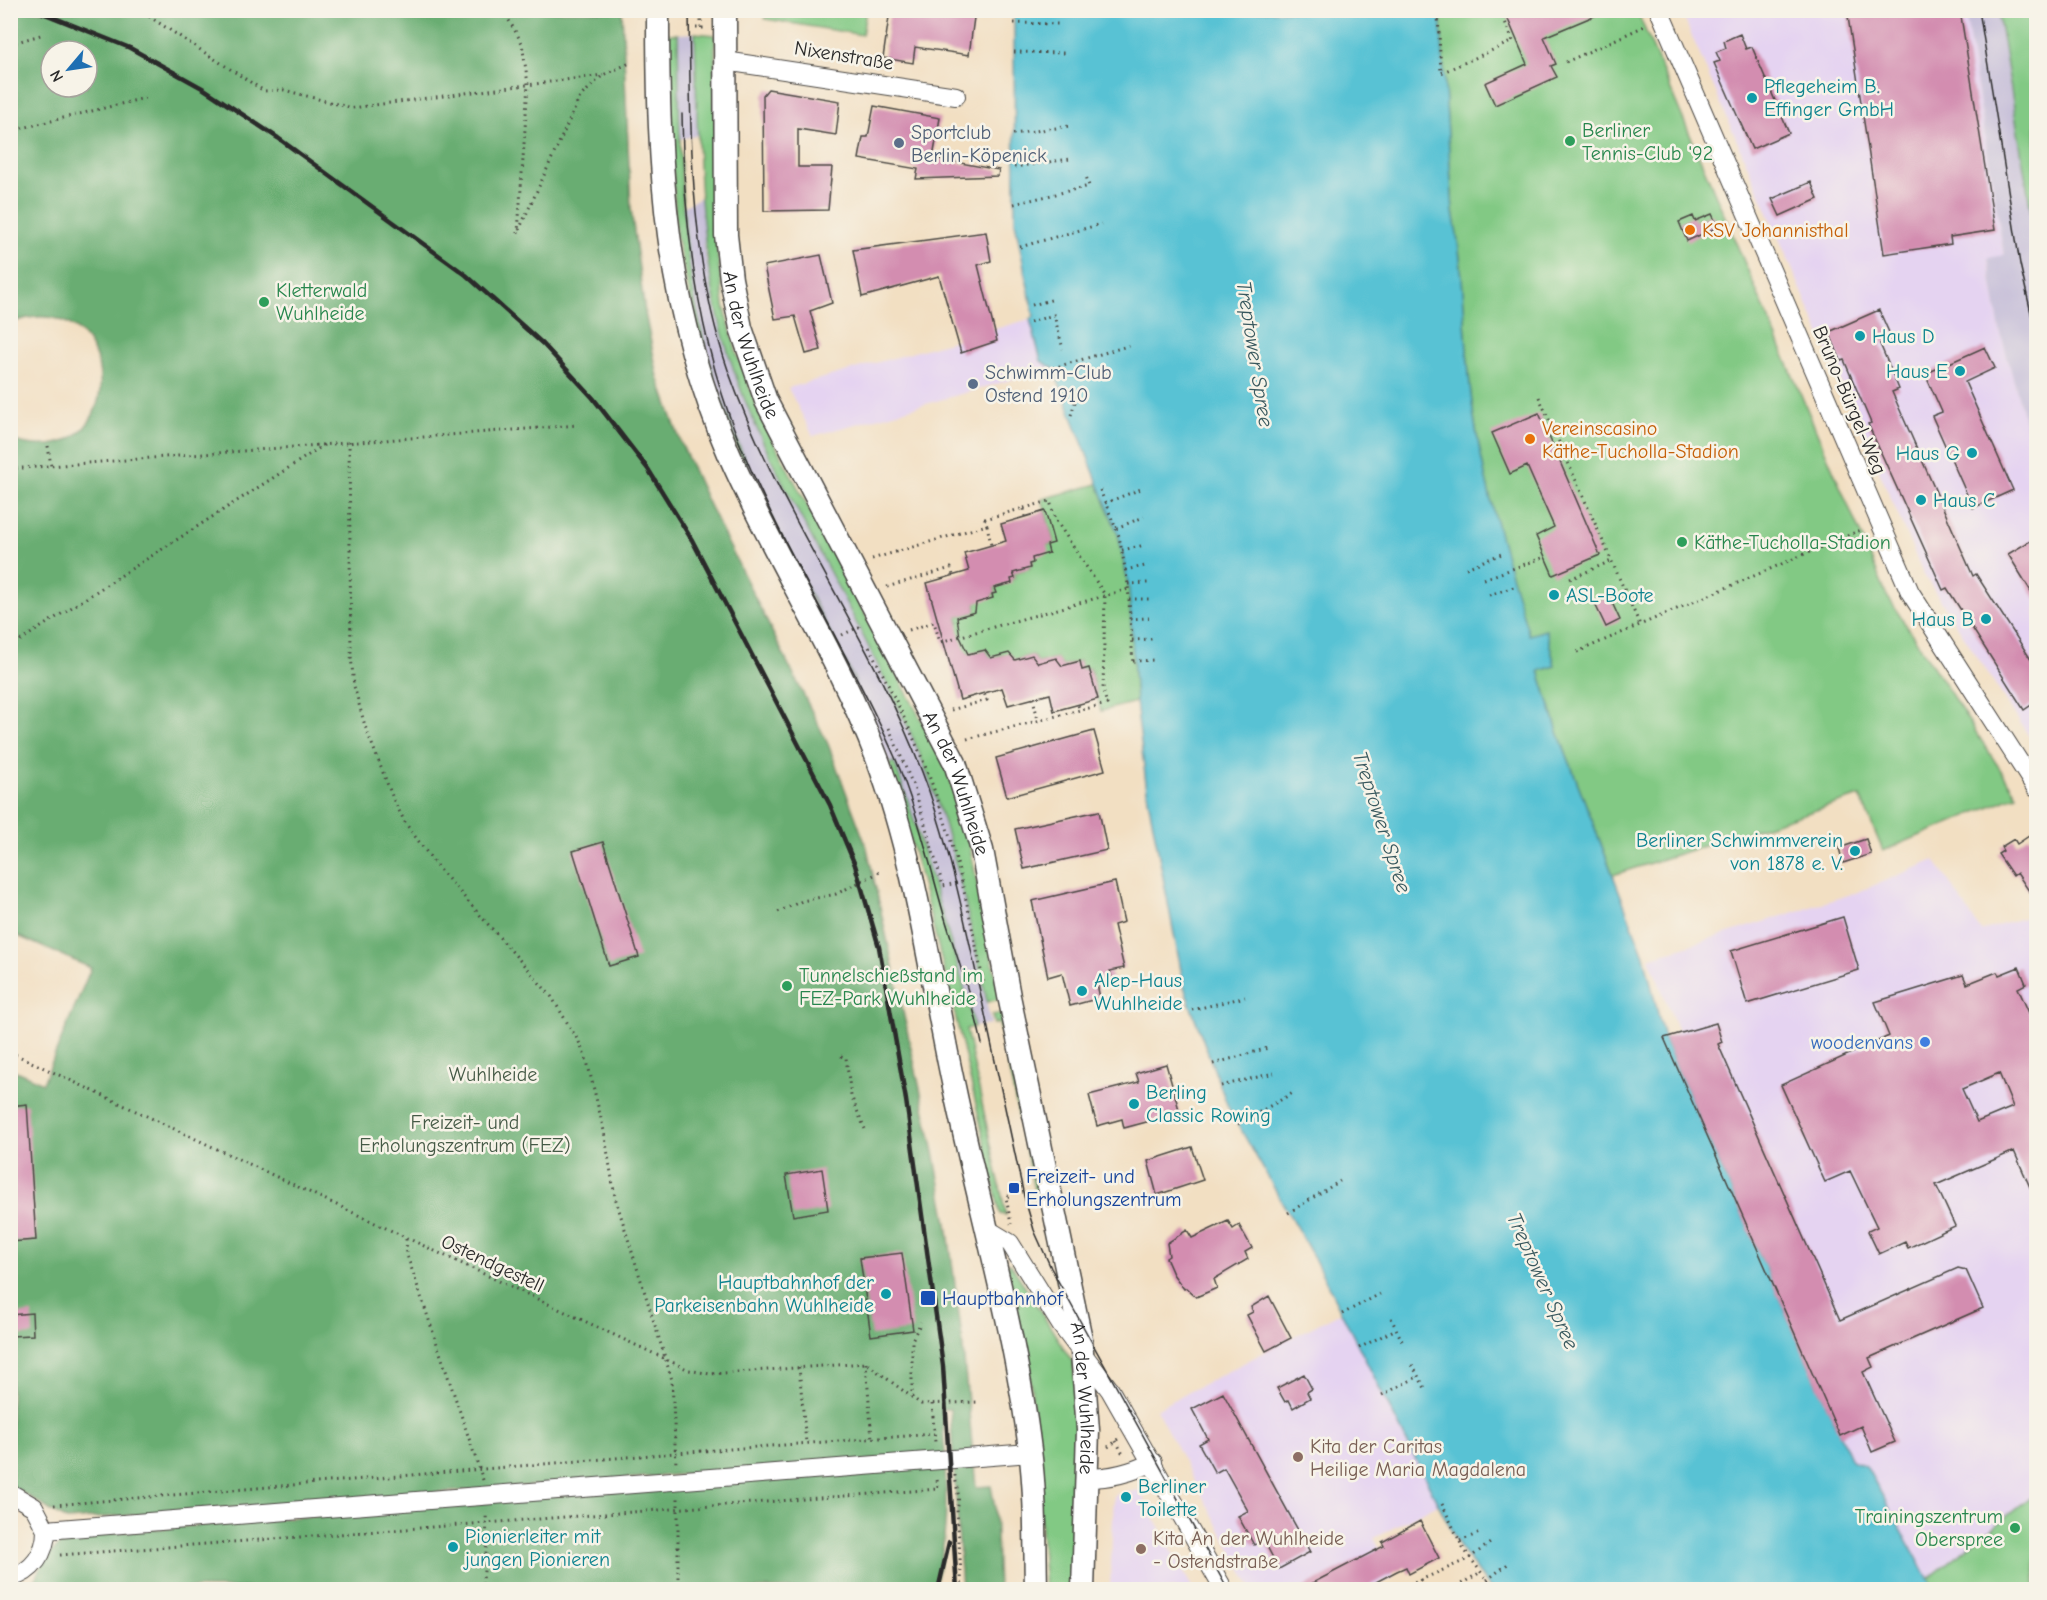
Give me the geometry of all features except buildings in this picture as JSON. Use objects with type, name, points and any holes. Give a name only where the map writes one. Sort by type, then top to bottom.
[{"type":"main road","points":[[658,10],[660,149],[665,213],[671,260],[684,320],[709,403],[729,454],[846,687],[889,792],[916,887],[933,969],[943,1036],[1021,1388],[1030,1454],[1036,1590]]},
{"type":"main road","name":"An der Wuhlheide","points":[[725,10],[726,235],[730,279],[741,328],[766,401],[955,764],[964,789],[991,892],[1009,996],[1083,1354],[1088,1430],[1083,1590]]},
{"type":"street","name":"Bruno-Bürgel-Weg","points":[[1660,14],[1910,592],[2037,788]]},
{"type":"street","name":"Nixenstraße","points":[[725,61],[739,61],[956,96]]},
{"type":"street","points":[[985,1228],[1010,1243],[1060,1324],[1110,1390],[1224,1590]]},
{"type":"street","points":[[46,1530],[936,1459],[1030,1454]]},
{"type":"street","points":[[1087,1478],[1108,1478],[1131,1472],[1153,1462]]},
{"type":"street","points":[[10,1493],[34,1507],[46,1530],[46,1544],[41,1556],[30,1569],[10,1578]]},
{"type":"path","points":[[139,10],[264,91],[284,90],[352,108],[603,75],[630,63]]},
{"type":"path","points":[[503,10],[522,43],[528,84],[518,233],[580,97],[603,75]]},
{"type":"path","points":[[701,10],[701,28]]},
{"type":"path","points":[[1450,10],[1438,15],[1441,73],[1513,41],[1500,10]]},
{"type":"path","points":[[1566,62],[1660,14]]},
{"type":"path","points":[[1014,23],[1059,24]]},
{"type":"path","points":[[10,44],[44,34]]},
{"type":"path","points":[[1014,52],[1066,52]]},
{"type":"path","points":[[10,131],[145,98]]},
{"type":"path","points":[[1013,134],[1070,126]]},
{"type":"path","points":[[1014,167],[1070,159]]},
{"type":"path","points":[[1014,204],[1089,186],[1086,176]]},
{"type":"path","points":[[1020,247],[1101,224]]},
{"type":"path","points":[[1032,305],[1051,300]]},
{"type":"path","points":[[1030,322],[1054,315],[1063,349]]},
{"type":"path","points":[[1053,368],[1131,345]]},
{"type":"path","points":[[1539,397],[1640,625]]},
{"type":"path","points":[[1071,415],[1075,402]]},
{"type":"path","points":[[10,469],[578,425]]},
{"type":"path","points":[[349,441],[351,656],[357,696],[368,734],[394,801],[419,844],[551,996],[579,1042],[594,1086],[615,1197],[672,1380],[675,1453]]},
{"type":"path","points":[[10,647],[326,443]]},
{"type":"path","points":[[48,446],[51,466]]},
{"type":"path","points":[[1105,503],[1142,489]]},
{"type":"path","points":[[1100,490],[1116,528],[1122,550],[1130,599],[1133,663],[1155,660]]},
{"type":"path","points":[[968,739],[1038,720],[1107,705],[1103,690],[1105,595],[1055,519],[1050,501],[985,519],[991,545]]},
{"type":"path","points":[[1024,508],[1025,517]]},
{"type":"path","points":[[1116,528],[1144,517]]},
{"type":"path","points":[[1577,652],[1878,522]]},
{"type":"path","points":[[872,559],[987,525]]},
{"type":"path","points":[[1122,550],[1145,544]]},
{"type":"path","points":[[1466,568],[1504,553]]},
{"type":"path","points":[[1484,579],[1545,557]]},
{"type":"path","points":[[1570,579],[1611,561]]},
{"type":"path","points":[[1125,570],[1145,566]]},
{"type":"path","points":[[887,587],[951,568],[952,575]]},
{"type":"path","points":[[1128,584],[1148,582]]},
{"type":"path","points":[[1489,595],[1514,586]]},
{"type":"path","points":[[909,630],[934,622],[940,642],[1129,589]]},
{"type":"path","points":[[1130,599],[1149,599]]},
{"type":"path","points":[[1130,619],[1149,618]]},
{"type":"path","points":[[838,626],[843,636],[860,627],[911,730],[938,799],[962,882],[986,991]]},
{"type":"path","points":[[1132,640],[1152,639]]},
{"type":"path","points":[[951,710],[987,700],[984,693]]},
{"type":"path","points":[[1033,698],[1038,720]]},
{"type":"path","points":[[1078,705],[1080,710]]},
{"type":"path","points":[[889,728],[915,790],[943,886],[962,882]]},
{"type":"path","points":[[778,912],[802,901],[836,894],[882,871]]},
{"type":"path","points":[[1192,1010],[1245,998]]},
{"type":"path","points":[[1213,1064],[1268,1048]]},
{"type":"path","name":"Ostendgestell","points":[[10,1052],[690,1370],[710,1374],[866,1363]]},
{"type":"path","points":[[841,1056],[846,1058],[851,1096],[865,1129]]},
{"type":"path","points":[[1221,1086],[1274,1073]]},
{"type":"path","points":[[1238,1124],[1293,1093]]},
{"type":"path","points":[[1288,1213],[1340,1181]]},
{"type":"path","points":[[1009,1196],[1006,1197],[1011,1224]]},
{"type":"path","points":[[406,1239],[407,1255],[481,1469],[487,1523],[482,1590]]},
{"type":"path","points":[[1342,1314],[1380,1294]]},
{"type":"path","points":[[1391,1318],[1403,1343]]},
{"type":"path","points":[[912,1398],[912,1340],[921,1322]]},
{"type":"path","points":[[1359,1348],[1396,1329]]},
{"type":"path","points":[[866,1363],[921,1404],[979,1402]]},
{"type":"path","points":[[866,1363],[872,1439]]},
{"type":"path","points":[[1412,1365],[1425,1388]]},
{"type":"path","points":[[799,1367],[806,1443]]},
{"type":"path","points":[[1382,1395],[1419,1376]]},
{"type":"path","points":[[41,1556],[938,1489],[932,1403]]},
{"type":"path","points":[[34,1507],[675,1453],[934,1434]]},
{"type":"path","points":[[1108,1456],[1108,1445],[1120,1438]]},
{"type":"path","points":[[1116,1440],[1128,1462]]},
{"type":"path","points":[[954,1458],[956,1491],[960,1502],[957,1509],[962,1590]]},
{"type":"path","points":[[677,1480],[678,1590]]},
{"type":"path","points":[[1442,1504],[1460,1541],[1492,1587]]},
{"type":"path","points":[[1460,1541],[1482,1532]]},
{"type":"path","points":[[1398,1590],[1470,1557],[1493,1540]]},
{"type":"path","points":[[1487,1580],[1509,1563]]},
{"type":"path","points":[[1451,1590],[1481,1572]]},
{"type":"path","points":[[1420,1579],[1425,1590]]},
{"type":"shaded area","points":[[1681,11],[1965,11],[2004,256],[1988,259],[2000,330],[2028,432],[2036,451],[2036,747],[1924,575]]},
{"type":"shaded area","points":[[1965,11],[1998,11],[2036,241],[2036,451],[2028,432],[2000,330],[1988,258],[2004,255]]},
{"type":"shaded area","points":[[695,33],[698,135],[680,139],[678,34]]},
{"type":"shaded area","points":[[701,197],[705,252],[715,307],[738,384],[774,466],[857,623],[909,728],[937,801],[963,892],[991,1024],[974,1027],[917,827],[894,763],[889,764],[750,474],[726,414],[698,320],[685,236],[683,207]]},
{"type":"shaded area","points":[[1030,319],[1041,361],[1053,368],[813,436],[788,388]]},
{"type":"shaded area","points":[[1935,860],[1981,931],[2036,914],[2036,1493],[1928,1579],[1866,1466],[1851,1460],[1664,1038],[1678,1031],[1649,958],[1858,892]]},
{"type":"shaded area","name":"Kita der Caritas Heilige Maria Magdalena","points":[[1341,1312],[1438,1504],[1374,1538],[1394,1577],[1370,1589],[1252,1589],[1156,1409]]},
{"type":"shaded area","name":"Kita An der Wuhlheide - Ostendstraße","points":[[1139,1490],[1193,1589],[1110,1589],[1114,1495]]},
{"type":"green space","points":[[766,10],[866,11],[862,35],[765,19]]},
{"type":"green space","name":"Wuhlheide","points":[[11,11],[622,11],[631,209],[645,313],[658,377],[681,443],[709,505],[828,744],[867,848],[935,1157],[947,1223],[962,1338],[976,1487],[991,1486],[995,1507],[998,1589],[962,1589],[950,1409],[942,1409],[945,1455],[67,1520],[11,1487],[11,1069],[43,1083],[91,968],[11,933],[11,440],[52,444],[80,432],[96,409],[100,380],[94,351],[76,329],[49,317],[11,323]]},
{"type":"green space","name":"Käthe-Tucholla-Stadion","points":[[1440,11],[1637,11],[1887,596],[2017,795],[1883,851],[1860,796],[1613,875],[1558,732],[1539,671],[1555,666],[1546,630],[1529,636],[1499,531],[1480,451],[1471,398],[1461,265],[1453,212]]},
{"type":"green space","points":[[1998,11],[2036,11],[2036,241]]},
{"type":"green space","points":[[695,33],[715,35],[715,233],[724,305],[737,354],[761,418],[944,763],[964,817],[1000,999],[987,1002],[955,861],[921,758],[873,656],[767,450],[746,403],[729,355],[718,316],[705,236],[698,155]]},
{"type":"green space","points":[[667,34],[678,34],[681,178],[687,249],[699,320],[711,368],[745,461],[856,683],[752,485],[708,376],[676,235]]},
{"type":"green space","points":[[1098,484],[1119,537],[1129,589],[1136,702],[1101,711],[1090,668],[1082,670],[1080,661],[1062,666],[1056,658],[1038,663],[1032,655],[1015,660],[1009,653],[991,658],[985,650],[968,654],[966,650],[962,650],[955,624],[959,622],[957,617],[975,612],[976,603],[996,593],[994,588],[1015,578],[1013,573],[1030,568],[1029,564],[1033,563],[1032,558],[1047,545],[1054,543],[1042,499]]},
{"type":"green space","points":[[894,762],[909,804],[967,997],[974,1027],[966,1029],[1006,1215],[1000,1214],[949,988],[889,764]]},
{"type":"green space","points":[[1003,1013],[1045,1207],[1042,1208],[1040,1199],[1036,1199],[999,1023],[994,1024],[992,1015]]},
{"type":"green space","points":[[1010,1263],[1073,1363],[1078,1409],[1073,1589],[1045,1589],[1031,1384],[1007,1266]]},
{"type":"green space","points":[[945,1463],[945,1527],[941,1558],[933,1589],[33,1588],[38,1571],[52,1551],[73,1536]]},
{"type":"green space","name":"Trainingszentrum Oberspree","points":[[2036,1493],[2036,1589],[1934,1589],[1928,1579]]},
{"type":"water","name":"Treptower Spree","points":[[1014,11],[1440,11],[1453,212],[1461,265],[1468,371],[1475,424],[1492,504],[1529,635],[1546,630],[1555,666],[1539,671],[1558,732],[1644,956],[1664,1038],[1851,1460],[1866,1466],[1934,1589],[1491,1589],[1461,1549],[1314,1258],[1228,1107],[1184,986],[1148,799],[1136,702],[1129,589],[1119,537],[1053,368],[1041,361],[1030,319],[1034,317],[1015,222]]},
{"type":"tram line","points":[[689,10],[694,192],[705,282],[728,370],[773,476],[882,682],[907,734],[928,788],[956,884],[1024,1196],[1034,1230],[1051,1268],[1228,1590]]},
{"type":"tram line","points":[[1979,10],[2020,264],[2036,335]]},
{"type":"tram line","points":[[682,114],[685,197],[695,279],[712,360],[724,400],[738,439],[774,519],[856,675],[902,774],[922,834],[982,1044]]},
{"type":"railway","points":[[35,10],[130,48],[204,89],[278,138],[466,275],[543,344],[593,398],[648,469],[692,540],[830,805],[855,865],[879,947],[906,1100],[943,1366],[957,1590]]},
{"type":"railway","points":[[938,1590],[949,1542]]},
{"type":"place","name":"Pflegeheim B. Effinger GmbH","points":[[1752,98]]},
{"type":"place","name":"Berliner Tennis-Club '92","points":[[1570,141]]},
{"type":"place","name":"Sportclub Berlin-Köpenick","points":[[899,143]]},
{"type":"place","name":"KSV Johannisthal","points":[[1690,230]]},
{"type":"place","name":"Kletterwald Wuhlheide","points":[[264,302]]},
{"type":"place","name":"Haus D","points":[[1860,336]]},
{"type":"place","name":"Haus E","points":[[1960,371]]},
{"type":"place","name":"Schwimm-Club Ostend 1910","points":[[973,384]]},
{"type":"place","name":"Vereinscasino Käthe-Tucholla-Stadion","points":[[1530,439]]},
{"type":"place","name":"Haus G","points":[[1972,453]]},
{"type":"place","name":"Haus C","points":[[1921,500]]},
{"type":"place","name":"Käthe-Tucholla-Stadion","points":[[1682,542]]},
{"type":"place","name":"ASL-Boote","points":[[1554,595]]},
{"type":"place","name":"Haus B","points":[[1986,619]]},
{"type":"place","name":"Berliner Schwimmverein von 1878 e. V.","points":[[1855,851]]},
{"type":"place","name":"Tunnelschießstand im FEZ-Park Wuhlheide","points":[[787,986]]},
{"type":"place","name":"Alep-Haus Wuhlheide","points":[[1082,991]]},
{"type":"place","name":"woodenvans","points":[[1925,1042]]},
{"type":"place","name":"Berling Classic Rowing","points":[[1134,1104]]},
{"type":"place","name":"Freizeit- und Erholungszentrum","points":[[1014,1188]]},
{"type":"place","name":"Hauptbahnhof der Parkeisenbahn Wuhlheide","points":[[886,1294]]},
{"type":"place","name":"Hauptbahnhof","points":[[928,1298]]},
{"type":"place","name":"Kita der Caritas Heilige Maria Magdalena","points":[[1298,1457]]},
{"type":"place","name":"Berliner Toilette","points":[[1126,1497]]},
{"type":"place","name":"Trainingszentrum Oberspree","points":[[2015,1528]]},
{"type":"place","name":"Pionierleiter mit jungen Pionieren","points":[[453,1547]]},
{"type":"place","name":"Kita An der Wuhlheide - Ostendstraße","points":[[1141,1549]]},
{"type":"park label","name":"Freizeit- und Erholungszentrum (FEZ)","points":[[465,1134]]}]
